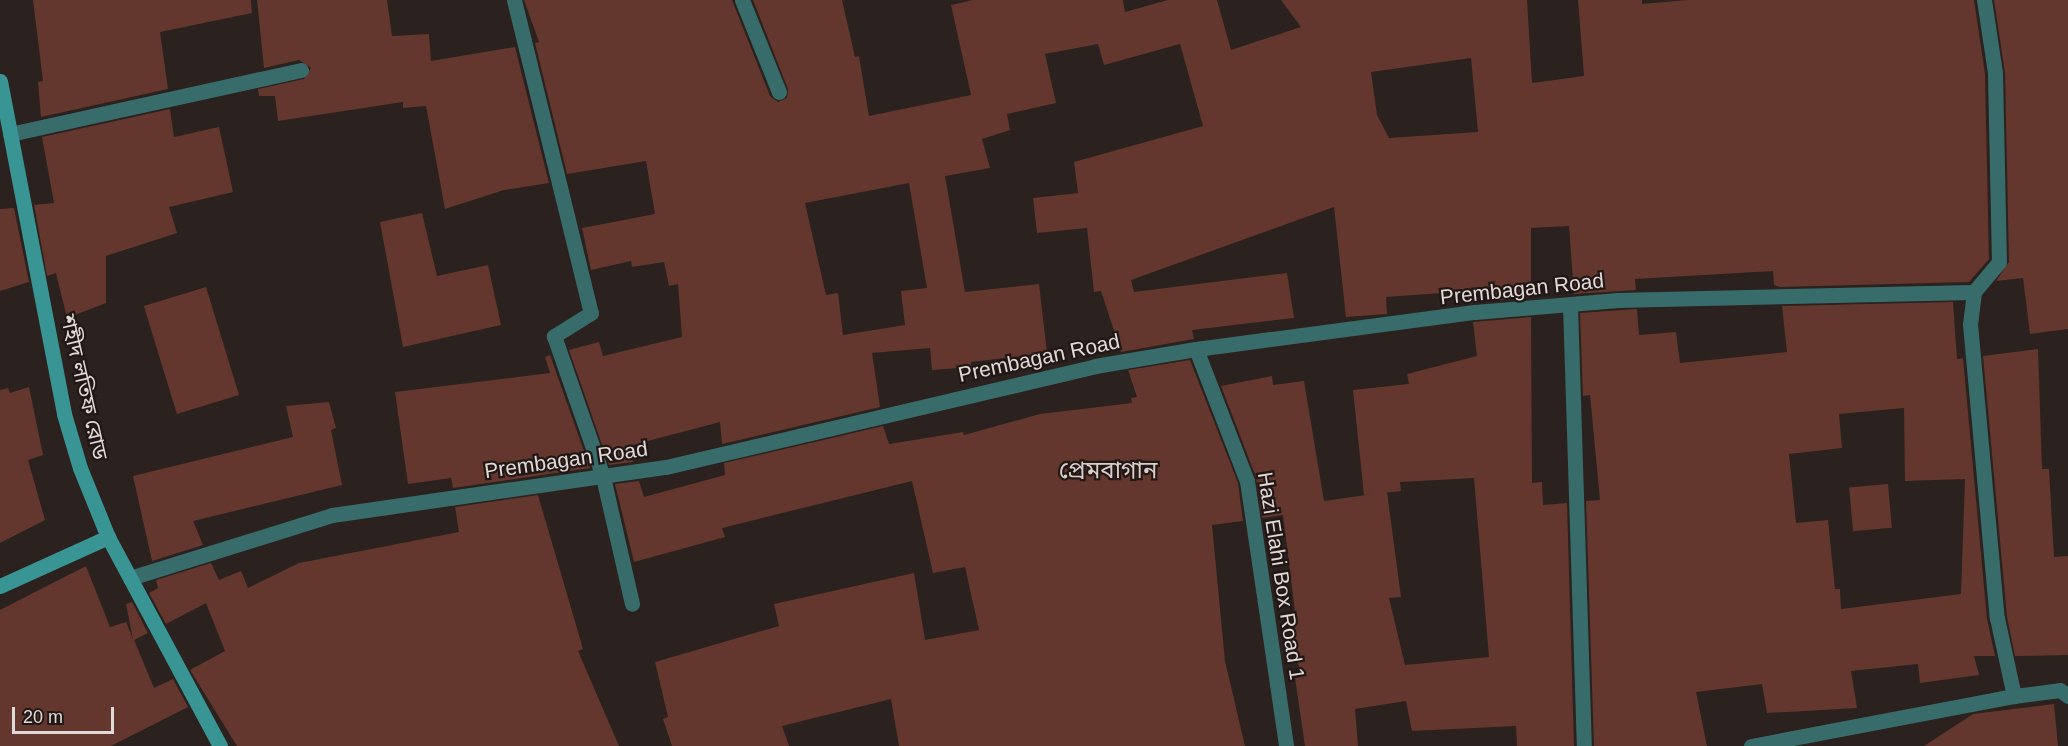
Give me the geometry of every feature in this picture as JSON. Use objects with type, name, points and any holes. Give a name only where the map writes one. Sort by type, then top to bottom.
[{"type":"street","points":[[514,0],[591,313],[554,336],[603,477],[632,604]]},
{"type":"street","points":[[742,0],[779,92]]},
{"type":"street","points":[[1984,0],[1995,73],[1999,262],[1974,292],[1970,324],[1997,618],[2013,696]]},
{"type":"street","points":[[10,134],[301,70]]},
{"type":"street","name":"শহীদ লতিফ রোড","points":[[0,81],[64,414],[108,537],[220,746]]},
{"type":"street","name":"Prembagan Road","points":[[130,578],[332,515],[666,467],[1095,366],[1196,349],[1475,312],[1617,300],[1974,292]]},
{"type":"street","points":[[1570,305],[1584,746]]},
{"type":"street","name":"Hazi Elahi Box Road 1","points":[[1196,349],[1247,480],[1286,746]]},
{"type":"street","points":[[0,586],[108,537]]},
{"type":"street","points":[[1751,746],[2013,696],[2060,690],[2068,696]]},
{"type":"building","points":[[33,0],[251,0],[252,13],[160,32],[168,89],[41,117],[38,82],[43,81]]},
{"type":"building","points":[[257,0],[387,0],[392,36],[429,34],[431,61],[515,47],[549,183],[504,190],[445,209],[426,106],[403,108],[403,102],[278,121],[275,96],[259,96],[258,89],[304,79],[311,68],[299,60],[264,68]]},
{"type":"building","points":[[524,0],[732,0],[770,96],[778,102],[787,98],[788,89],[753,0],[842,0],[855,57],[859,56],[869,116],[971,95],[951,5],[973,0],[1123,0],[1125,12],[1168,0],[1217,0],[1231,50],[1301,27],[1281,0],[1527,0],[1532,83],[1584,76],[1578,0],[1642,0],[1642,4],[1688,0],[1974,0],[1985,74],[1989,259],[1969,282],[1780,287],[1774,285],[1773,271],[1635,279],[1636,290],[1574,294],[1569,226],[1531,228],[1531,297],[1471,303],[1469,291],[1386,297],[1387,314],[1346,317],[1334,207],[1131,280],[1134,292],[1287,273],[1294,318],[1192,330],[1194,339],[1121,352],[1101,291],[1094,292],[1087,228],[1037,233],[1033,198],[1078,193],[1074,162],[1203,126],[1180,44],[1104,65],[1098,44],[1045,54],[1056,103],[1007,114],[1010,130],[982,139],[990,168],[945,176],[965,292],[1039,284],[1047,353],[971,362],[971,367],[932,370],[930,348],[872,353],[880,407],[722,444],[720,422],[629,446],[633,462],[609,465],[569,350],[599,342],[603,356],[682,337],[678,284],[669,286],[664,262],[632,267],[631,261],[591,270],[582,228],[655,214],[646,161],[567,174],[535,43],[539,42]],"holes":[[[1471,58],[1478,132],[1389,138],[1377,115],[1371,72]],[[909,183],[927,288],[901,291],[905,325],[843,335],[838,293],[826,295],[805,203]]]},
{"type":"building","points":[[1994,0],[2068,0],[2068,329],[2030,334],[2023,278],[1996,281],[2009,262],[2005,73]]},
{"type":"building","points":[[170,109],[174,137],[219,127],[233,192],[169,207],[177,233],[106,256],[106,303],[67,318],[56,273],[47,276],[34,205],[54,203],[42,137]]},
{"type":"building","points":[[14,208],[29,282],[0,291],[0,209]]},
{"type":"building","points":[[422,213],[437,276],[488,265],[501,325],[403,347],[380,222]]},
{"type":"building","points":[[206,287],[239,395],[177,414],[144,306]]},
{"type":"building","points":[[1953,302],[1957,359],[1963,358],[1987,619],[1995,656],[1974,656],[1979,675],[1920,683],[1918,664],[1851,671],[1857,708],[1767,713],[1762,684],[1696,692],[1707,746],[1594,746],[1586,501],[1600,500],[1590,395],[1583,396],[1580,313],[1637,309],[1639,335],[1676,332],[1680,363],[1787,352],[1782,306]],"holes":[[[1904,408],[1905,481],[1965,479],[1961,594],[1841,609],[1840,589],[1835,589],[1828,520],[1796,523],[1789,454],[1842,448],[1839,414]]]},
{"type":"building","points":[[1531,317],[1532,483],[1542,482],[1543,505],[1567,503],[1574,746],[1517,746],[1516,726],[1412,731],[1406,701],[1355,709],[1358,746],[1305,746],[1295,678],[1301,677],[1289,621],[1296,620],[1283,515],[1262,518],[1256,477],[1221,386],[1272,376],[1273,385],[1304,381],[1324,501],[1372,494],[1364,495],[1353,390],[1409,384],[1407,374],[1477,356],[1473,322]],"holes":[[[1474,478],[1489,657],[1405,665],[1389,598],[1401,597],[1387,493],[1401,491],[1400,482]]]},
{"type":"building","points":[[2038,349],[2042,469],[2049,469],[2054,557],[2068,556],[2068,655],[2015,656],[2007,617],[1983,356]]},
{"type":"building","points":[[550,355],[590,468],[453,488],[451,478],[408,484],[395,392],[550,373],[545,357]]},
{"type":"building","points":[[1190,360],[1238,483],[1243,521],[1212,525],[1225,661],[1245,746],[899,746],[891,699],[782,726],[789,746],[672,746],[663,719],[668,717],[655,662],[779,626],[774,604],[914,573],[925,640],[979,630],[965,567],[933,573],[912,481],[722,528],[725,537],[634,562],[615,484],[639,481],[644,497],[725,475],[724,463],[883,426],[889,444],[963,432],[964,435],[1040,414],[1132,403],[1131,398],[1137,397],[1128,370]]},
{"type":"building","points":[[29,387],[43,455],[28,460],[45,520],[0,543],[0,390],[8,388],[10,393]]},
{"type":"building","points":[[329,402],[336,428],[331,430],[342,485],[193,521],[203,545],[152,561],[133,476],[293,437],[286,406]]},
{"type":"building","points":[[1888,484],[1892,528],[1853,531],[1849,487]]},
{"type":"building","points":[[538,495],[583,649],[578,651],[619,746],[237,746],[190,670],[225,651],[206,603],[166,624],[149,593],[158,588],[156,580],[211,563],[219,580],[241,571],[248,588],[299,563],[459,532],[455,507]]},
{"type":"building","points":[[86,566],[110,627],[126,622],[133,639],[126,604],[132,602],[148,633],[134,640],[154,688],[173,679],[188,707],[111,746],[0,746],[0,610]]},
{"type":"building","points":[[2054,704],[2058,746],[1924,746],[1973,714]]},
{"type":"district","name":"প্রেমবাগান","points":[[1108,470]]}]
